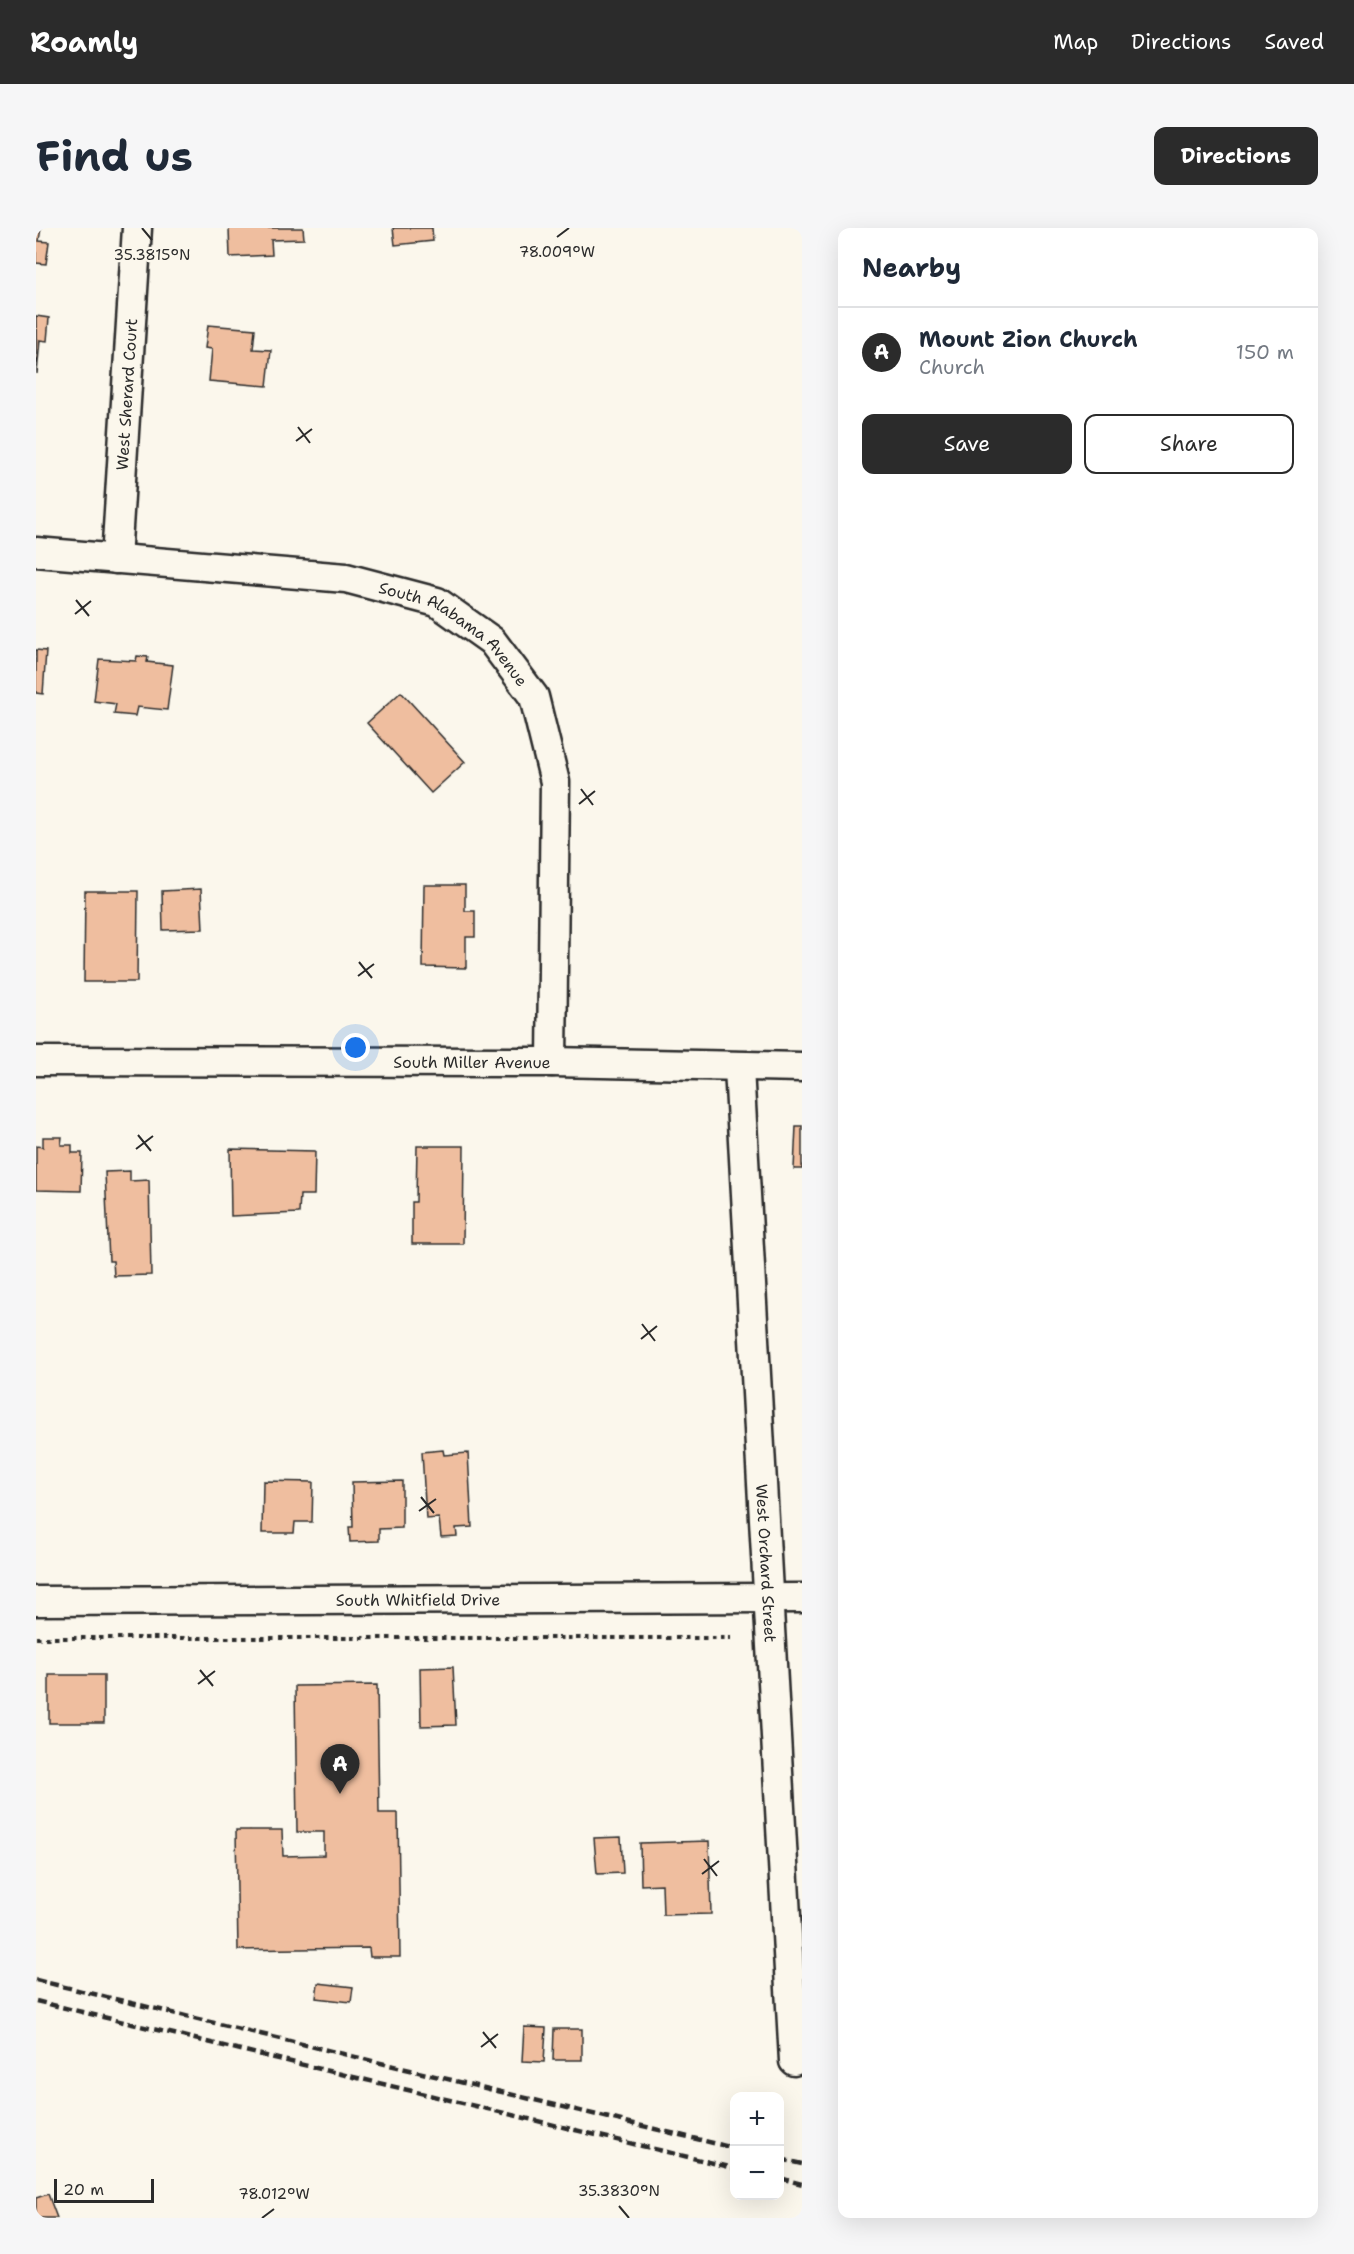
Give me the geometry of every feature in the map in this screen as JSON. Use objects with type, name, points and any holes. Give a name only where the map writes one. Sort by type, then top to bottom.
[{"type":"street","name":"West Sherard Court","points":[[116,560],[136,228]]},
{"type":"street","name":"South Alabama Avenue","points":[[36,552],[346,578],[437,602],[492,641],[534,697],[555,782],[552,1062]]},
{"type":"street","name":"South Miller Avenue","points":[[36,1061],[552,1062],[739,1068],[802,1067]]},
{"type":"street","name":"West Orchard Street","points":[[739,1068],[794,2061]]},
{"type":"street","name":"South Whitfield Drive","points":[[36,1601],[802,1598]]},
{"type":"path","points":[[36,1638],[731,1638]]},
{"type":"building","points":[[36,228],[41,228],[39,241],[49,242],[46,264],[36,263]]},
{"type":"building","points":[[229,228],[303,228],[304,239],[271,240],[272,255],[230,257]]},
{"type":"building","points":[[393,228],[432,228],[433,241],[395,245]]},
{"type":"building","points":[[36,316],[49,318],[47,341],[40,340],[37,374]]},
{"type":"building","points":[[208,325],[255,329],[253,349],[271,350],[267,386],[209,381],[212,349],[205,348]]},
{"type":"building","points":[[36,650],[46,651],[43,694],[36,693]]},
{"type":"building","points":[[137,656],[148,657],[147,662],[173,665],[167,710],[137,707],[135,716],[114,714],[116,704],[94,701],[99,659],[136,661]]},
{"type":"building","points":[[401,692],[465,762],[431,793],[367,723]]},
{"type":"building","points":[[424,885],[465,885],[465,911],[475,911],[475,937],[466,937],[466,968],[423,967]]},
{"type":"building","points":[[201,889],[203,929],[163,930],[162,891]]},
{"type":"building","points":[[85,891],[138,891],[137,982],[84,982]]},
{"type":"building","points":[[796,1126],[802,1126],[802,1169],[794,1169]]},
{"type":"building","points":[[43,1137],[62,1137],[61,1145],[72,1145],[72,1153],[82,1153],[81,1191],[36,1190],[36,1146],[43,1147]]},
{"type":"building","points":[[417,1146],[464,1146],[463,1244],[412,1244],[412,1202],[416,1202]]},
{"type":"building","points":[[230,1149],[315,1151],[314,1195],[300,1195],[299,1213],[231,1216]]},
{"type":"building","points":[[130,1171],[130,1181],[149,1180],[151,1275],[114,1276],[113,1261],[109,1261],[105,1172]]},
{"type":"building","points":[[443,1450],[444,1455],[468,1453],[472,1527],[456,1528],[457,1536],[441,1537],[439,1518],[426,1519],[422,1452]]},
{"type":"building","points":[[263,1481],[313,1482],[312,1522],[295,1522],[294,1533],[262,1533]]},
{"type":"building","points":[[402,1481],[402,1528],[379,1529],[379,1541],[350,1542],[349,1527],[353,1527],[352,1482]]},
{"type":"building","points":[[453,1667],[456,1725],[421,1726],[420,1668]]},
{"type":"building","points":[[49,1675],[104,1675],[104,1723],[49,1723]]},
{"type":"building","points":[[377,1685],[379,1813],[398,1813],[400,1957],[370,1957],[369,1948],[238,1950],[236,1830],[282,1830],[283,1856],[324,1855],[324,1832],[297,1832],[295,1686]]},
{"type":"building","points":[[621,1837],[623,1873],[597,1874],[594,1838]]},
{"type":"building","points":[[709,1841],[711,1914],[663,1915],[662,1884],[641,1885],[640,1843]]},
{"type":"building","points":[[318,1983],[353,1987],[351,2002],[316,1998]]},
{"type":"building","points":[[524,2027],[546,2028],[544,2062],[522,2061]]},
{"type":"building","points":[[554,2029],[582,2029],[582,2060],[553,2060]]},
{"type":"building","points":[[48,2194],[57,2218],[36,2218],[36,2198]]},
{"type":"railway","points":[[36,1980],[730,2147]]},
{"type":"railway","points":[[36,2001],[730,2167]]},
{"type":"railway","points":[[784,2160],[802,2164]]},
{"type":"railway","points":[[784,2179],[802,2184]]},
{"type":"place","name":"Mount Zion Church","points":[[340,1794]]}]
